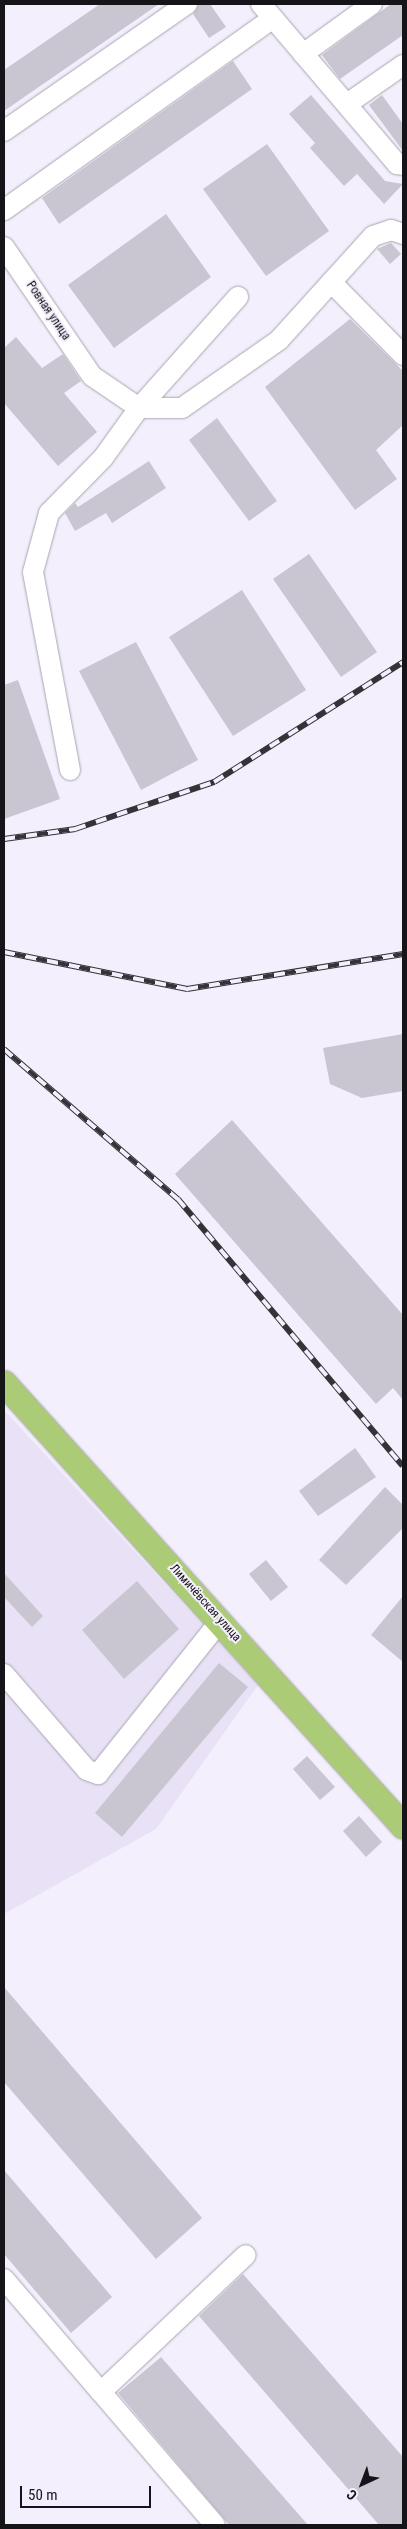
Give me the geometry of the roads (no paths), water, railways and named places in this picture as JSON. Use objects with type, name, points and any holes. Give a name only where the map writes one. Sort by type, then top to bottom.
[{"type":"main road","name":"Лимичёвская улица","points":[[4,1383],[221,1620],[403,1826]]},
{"type":"street","points":[[4,131],[187,4]]},
{"type":"street","points":[[303,54],[372,4]]},
{"type":"street","points":[[4,210],[267,12],[397,164],[403,165]]},
{"type":"street","points":[[346,104],[403,65]]},
{"type":"street","points":[[139,408],[182,408],[279,340],[373,236],[391,230],[403,234]]},
{"type":"street","name":"Ровная улица","points":[[4,247],[92,376],[139,408]]},
{"type":"street","points":[[331,282],[403,355]]},
{"type":"street","points":[[70,770],[33,572],[49,513],[103,458],[139,408],[238,297]]},
{"type":"street","points":[[4,1674],[87,1770],[98,1774],[221,1620]]},
{"type":"street","points":[[101,2392],[246,2255]]},
{"type":"street","points":[[4,2279],[215,2525]]},
{"type":"railway","points":[[4,839],[75,829],[214,782],[403,662]]},
{"type":"railway","points":[[4,952],[187,989],[403,954]]},
{"type":"railway","points":[[4,1049],[178,1199],[403,1466]]}]
